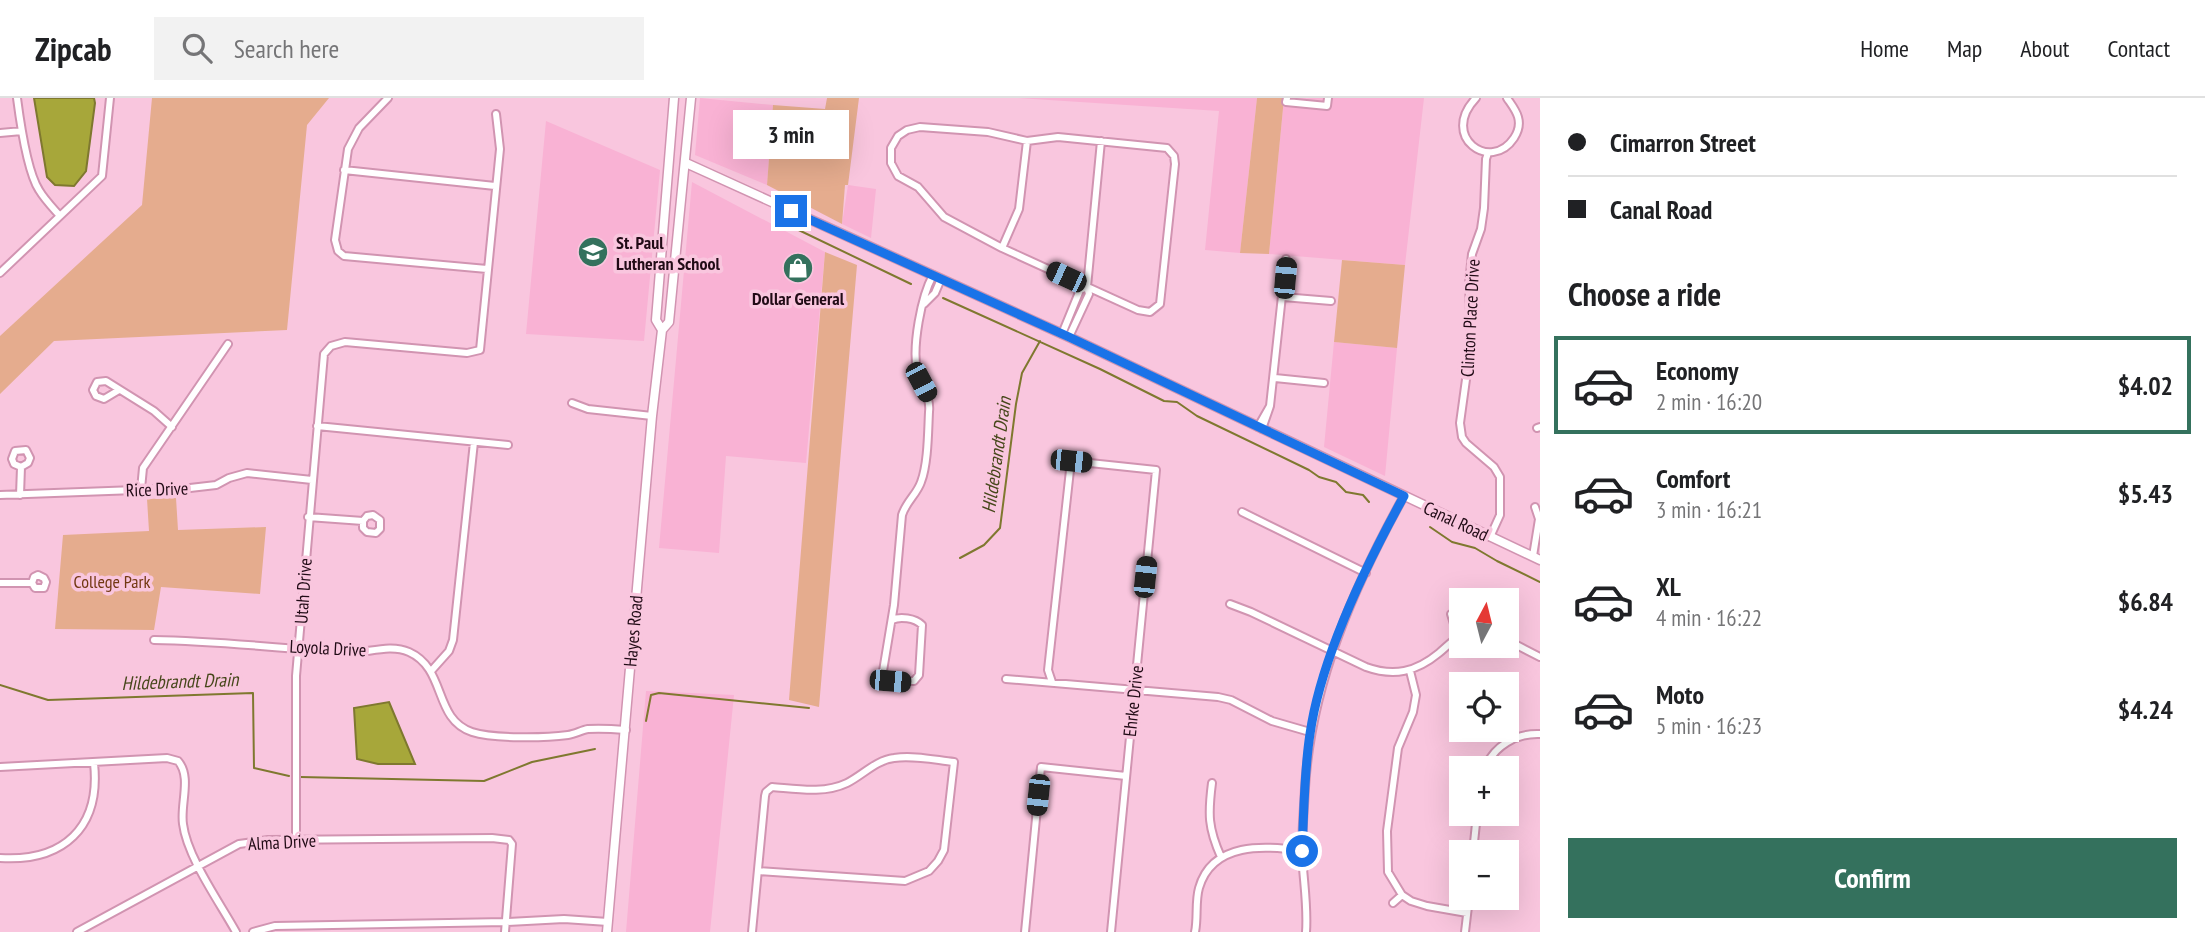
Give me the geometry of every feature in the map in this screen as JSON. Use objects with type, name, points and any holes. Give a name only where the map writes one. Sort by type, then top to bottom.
[{"type":"street","points":[[17,98],[22,131],[35,181],[60,216]]},
{"type":"street","points":[[0,273],[102,176],[110,98]]},
{"type":"street","points":[[388,98],[359,128],[348,149],[335,240],[338,251],[344,256],[487,269],[500,149],[496,114]]},
{"type":"street","name":"Hayes Road","points":[[607,932],[652,416],[662,330],[669,322],[691,98]]},
{"type":"street","points":[[1287,98],[1286,102],[1327,106],[1328,98]]},
{"type":"street","points":[[1476,98],[1464,113],[1463,129],[1473,146],[1488,153],[1506,146],[1518,131],[1518,116],[1507,98]]},
{"type":"street","points":[[673,102],[691,110]]},
{"type":"street","name":"Hayes Road","points":[[662,330],[656,320],[673,102]]},
{"type":"street","points":[[920,128],[988,132],[1027,141],[1055,137],[1164,146],[1172,152],[1175,164],[1162,299],[1150,312],[1138,310],[1002,248],[944,217],[918,187],[898,176],[890,156],[898,136],[907,130],[920,128]]},
{"type":"street","points":[[0,133],[22,131]]},
{"type":"street","points":[[1002,248],[1019,209],[1027,141]]},
{"type":"street","points":[[1087,287],[1101,141]]},
{"type":"street","name":"Clinton Place Drive","points":[[1488,153],[1481,229],[1472,258],[1469,296],[1471,343],[1460,423],[1462,437],[1466,443],[1499,473],[1500,515],[1490,537]]},
{"type":"street","name":"Canal Road","points":[[686,163],[1065,335],[1536,558]]},
{"type":"street","points":[[344,170],[495,186]]},
{"type":"street","points":[[663,219],[680,228]]},
{"type":"street","points":[[1260,428],[1265,411],[1270,406],[1275,378],[1286,258]]},
{"type":"street","name":"Utah Drive","points":[[296,840],[295,704],[308,517],[324,354],[331,346],[345,342],[467,353],[480,350],[487,269]]},
{"type":"street","points":[[892,620],[915,620],[922,625],[919,675],[914,681],[890,681],[884,674],[902,514],[921,484],[924,472],[929,405],[916,366],[918,321],[925,289],[937,277]]},
{"type":"street","points":[[1065,335],[1080,290],[1087,287]]},
{"type":"street","points":[[1283,297],[1331,301]]},
{"type":"street","points":[[141,489],[143,468],[228,344]]},
{"type":"street","points":[[1275,378],[1324,383]]},
{"type":"street","points":[[119,390],[145,405],[172,427]]},
{"type":"street","points":[[572,403],[588,409],[652,416]]},
{"type":"street","points":[[317,426],[508,445]]},
{"type":"street","points":[[474,442],[453,640],[449,651],[432,670],[450,716],[457,724],[472,732],[495,736],[570,735],[587,729],[626,730]]},
{"type":"street","name":"Ehrke Drive","points":[[1052,682],[1048,670],[1071,461],[1156,470],[1111,932]]},
{"type":"street","points":[[20,495],[21,467]]},
{"type":"street","name":"Rice Drive","points":[[0,495],[216,485],[247,473],[312,480]]},
{"type":"street","points":[[1306,932],[1302,851],[1310,732],[1332,651],[1404,496]]},
{"type":"street","points":[[1535,507],[1539,519],[1536,558]]},
{"type":"street","points":[[1242,512],[1366,573]]},
{"type":"street","points":[[308,517],[363,521]]},
{"type":"street","points":[[0,583],[32,583]]},
{"type":"street","points":[[1230,604],[1373,670],[1392,673],[1410,671],[1449,645]]},
{"type":"street","name":"Loyola Drive","points":[[154,640],[299,647],[347,653],[403,650],[419,658],[432,670]]},
{"type":"street","points":[[1519,646],[1540,657]]},
{"type":"street","points":[[1410,671],[1416,695],[1413,712],[1398,748],[1387,831],[1388,872],[1402,895],[1427,906],[1467,913]]},
{"type":"street","points":[[1006,679],[1206,695],[1231,700],[1272,721],[1310,732]]},
{"type":"street","points":[[1491,756],[1504,744],[1519,736],[1540,734]]},
{"type":"street","points":[[0,767],[167,758],[178,761],[185,772],[183,825],[187,842],[236,932]]},
{"type":"street","points":[[752,932],[765,796],[766,792],[772,787],[810,790],[832,788],[847,783],[872,766],[893,758],[954,762],[944,850],[938,861],[923,876],[895,882],[758,871]]},
{"type":"street","points":[[0,858],[49,853],[70,841],[90,813],[95,778],[94,763]]},
{"type":"street","points":[[1024,932],[1041,767],[1126,775]]},
{"type":"street","points":[[1212,782],[1208,813],[1210,830],[1221,858]]},
{"type":"street","name":"Alma Drive","points":[[77,932],[198,865],[239,844],[251,841],[509,839],[512,844],[506,922]]},
{"type":"street","points":[[1195,932],[1200,885],[1211,867],[1221,858],[1240,849],[1259,847],[1302,851]]},
{"type":"street","points":[[1394,903],[1402,895]]},
{"type":"street","points":[[1465,932],[1467,910]]},
{"type":"street","points":[[253,932],[275,926],[564,919],[608,922]]},
{"type":"street","points":[[505,932],[506,922]]},
{"type":"shaded area","points":[[34,98],[94,98],[86,171],[74,186],[55,185],[47,177]]},
{"type":"shaded area","points":[[700,98],[773,105],[767,185],[695,155]]},
{"type":"shaded area","points":[[1018,98],[1257,98],[1240,253],[1205,250],[1219,111]]},
{"type":"shaded area","points":[[1284,98],[1424,98],[1405,265],[1269,254]]},
{"type":"shaded area","name":"St. Paul Lutheran School","points":[[546,121],[660,170],[644,341],[526,334]]},
{"type":"shaded area","points":[[692,182],[825,252],[806,463],[726,456],[719,553],[659,548]]},
{"type":"shaded area","points":[[848,185],[876,189],[871,238],[842,224]]},
{"type":"shaded area","points":[[1334,342],[1397,348],[1385,476],[1324,447]]},
{"type":"shaded area","points":[[646,691],[734,695],[710,932],[626,932]]},
{"type":"shaded area","points":[[389,702],[415,764],[378,764],[357,759],[354,708]]},
{"type":"green space","points":[[152,98],[329,98],[307,125],[287,330],[54,341],[0,394],[0,336],[142,205]]},
{"type":"green space","points":[[827,98],[859,98],[848,185],[845,185],[842,224],[767,185],[773,105],[825,109]]},
{"type":"green space","points":[[1257,98],[1284,98],[1269,254],[1240,253]]},
{"type":"green space","points":[[825,252],[857,265],[819,707],[789,700]]},
{"type":"green space","points":[[1342,260],[1405,265],[1397,348],[1334,342]]},
{"type":"green space","name":"College Park","points":[[176,498],[178,530],[266,527],[260,594],[161,587],[154,630],[55,629],[63,535],[149,531],[147,499]]},
{"type":"waterway","points":[[784,223],[911,284]]},
{"type":"waterway","points":[[943,298],[1164,401],[1177,402],[1197,416],[1319,477],[1336,482],[1346,492],[1363,495],[1369,502]]},
{"type":"waterway","name":"Hildebrandt Drain","points":[[960,558],[984,545],[1000,528],[1022,373],[1040,341]]},
{"type":"waterway","points":[[1430,527],[1452,542],[1475,548],[1540,582]]},
{"type":"waterway","name":"Hildebrandt Drain","points":[[0,685],[48,700],[253,693],[254,768],[289,776]]},
{"type":"waterway","name":"Hildebrandt Drain","points":[[646,721],[651,695],[659,693],[809,708]]},
{"type":"waterway","name":"Hildebrandt Drain","points":[[300,777],[484,781],[532,762],[595,749]]},
{"type":"place","name":"St. Paul Lutheran School","points":[[593,252]]},
{"type":"place","name":"Dollar General","points":[[798,268]]},
{"type":"route","points":[[791,211],[1069,337],[1404,496],[1357,591],[1332,651],[1320,691],[1310,732],[1302,851]]}]
